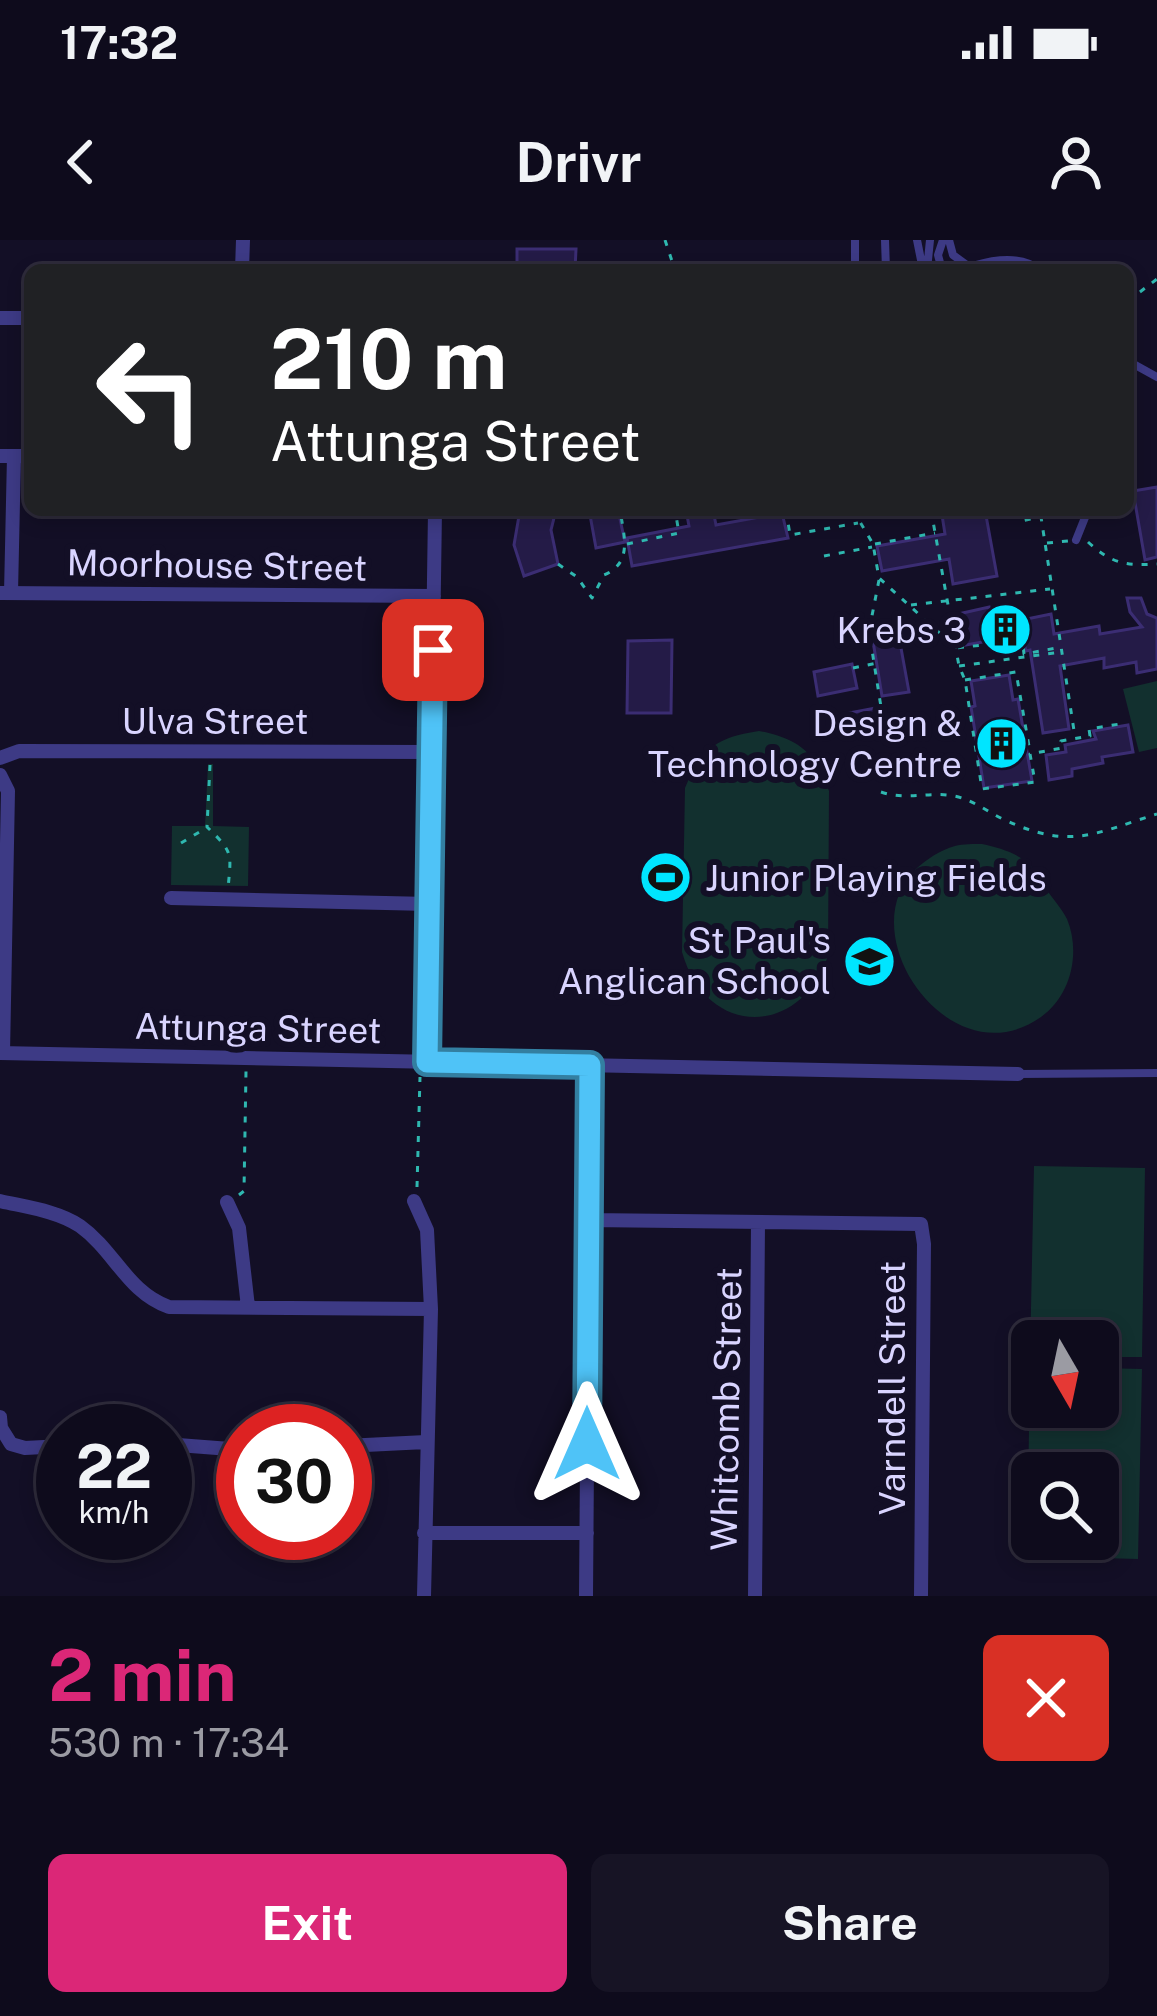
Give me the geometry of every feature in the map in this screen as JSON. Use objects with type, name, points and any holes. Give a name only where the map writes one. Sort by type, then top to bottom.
[{"type":"street","points":[[6,593],[14,456]]},
{"type":"street","points":[[423,1066],[435,516]]},
{"type":"street","name":"Moorhouse Street","points":[[6,593],[434,596]]},
{"type":"street","name":"Ulva Street","points":[[0,758],[19,751],[430,752]]},
{"type":"street","points":[[0,775],[8,791],[2,1053]]},
{"type":"street","points":[[171,898],[429,904]]},
{"type":"street","name":"Attunga Street","points":[[2,1053],[423,1066],[1018,1073]]},
{"type":"street","points":[[586,1596],[590,1065]]},
{"type":"street","points":[[414,1201],[427,1230],[430,1309],[424,1596]]},
{"type":"street","points":[[0,1202],[65,1217],[84,1228],[149,1300],[170,1307],[430,1309]]},
{"type":"street","points":[[227,1202],[239,1228],[248,1307]]},
{"type":"street","name":"Varndell Street","points":[[589,1220],[921,1224],[921,1596]]},
{"type":"street","name":"Whitcomb Street","points":[[755,1596],[758,1223]]},
{"type":"street","points":[[0,1418],[11,1444],[36,1447]]},
{"type":"street","points":[[372,1445],[426,1442]]},
{"type":"street","points":[[424,1533],[586,1533]]},
{"type":"lane","points":[[946,240],[952,255],[968,264]]},
{"type":"lane","points":[[1076,540],[1086,516]]},
{"type":"lane","points":[[1018,1073],[1157,1073]]},
{"type":"path","points":[[558,564],[577,577],[592,598],[604,575],[623,560],[626,544],[621,516]]},
{"type":"path","points":[[626,544],[679,533],[676,516]]},
{"type":"path","points":[[787,516],[790,535],[861,523]]},
{"type":"path","points":[[847,525],[851,516]]},
{"type":"path","points":[[857,516],[874,546],[879,578],[869,631],[881,707],[904,747]]},
{"type":"path","points":[[932,516],[982,789],[1035,782],[1016,672],[965,680]]},
{"type":"path","points":[[1020,516],[1021,521],[1040,517],[1075,738]]},
{"type":"path","points":[[824,556],[935,533]]},
{"type":"path","points":[[1045,543],[1086,540],[1103,556],[1130,566],[1157,564]]},
{"type":"path","points":[[879,578],[956,648],[992,644],[993,652],[1022,646],[1024,654],[1062,650]]},
{"type":"path","points":[[910,605],[1052,589]]},
{"type":"path","points":[[959,666],[1062,650]]},
{"type":"path","points":[[853,668],[875,664]]},
{"type":"path","points":[[1030,754],[1062,748],[1060,741],[1090,736],[1089,729],[1126,723]]},
{"type":"path","points":[[211,751],[207,827],[231,853],[228,889]]},
{"type":"path","points":[[881,792],[897,797],[962,798],[1034,833],[1063,839],[1157,814]]},
{"type":"path","points":[[181,843],[207,827]]},
{"type":"path","points":[[414,1201],[423,1066]]},
{"type":"path","points":[[227,1202],[244,1191],[245,1071]]},
{"type":"green space","points":[[1157,681],[1157,748],[1139,752],[1123,689]]},
{"type":"green space","points":[[759,731],[804,749],[829,791],[828,956],[814,983],[796,1002],[775,1014],[753,1017],[731,1013],[711,1000],[694,980],[682,952],[685,788],[697,763],[712,747]]},
{"type":"green space","points":[[208,764],[213,764],[213,826],[249,827],[248,886],[171,885],[172,826],[205,826]]},
{"type":"green space","points":[[982,844],[1015,854],[1033,868],[1067,919],[1073,946],[1070,973],[1060,998],[1041,1017],[1007,1032],[974,1030],[944,1015],[919,991],[902,961],[894,929],[898,897],[916,869],[949,848]]},
{"type":"green space","points":[[1034,1166],[1145,1168],[1142,1357],[1119,1357],[1119,1320],[1031,1320]]},
{"type":"green space","points":[[1119,1368],[1142,1369],[1138,1559],[1119,1558],[1119,1452],[1029,1452],[1029,1428],[1119,1428]]},
{"type":"building","points":[[517,249],[576,249],[575,264],[517,264]]},
{"type":"building","points":[[1157,487],[1157,557],[1145,560],[1134,491]]},
{"type":"building","points":[[519,516],[554,516],[551,530],[558,564],[524,576],[514,545]]},
{"type":"building","points":[[590,516],[619,516],[625,542],[596,548]]},
{"type":"building","points":[[687,516],[714,516],[716,525],[783,516],[788,538],[632,566],[627,538],[689,526]]},
{"type":"building","points":[[942,516],[986,516],[997,576],[953,584],[949,559],[882,571],[877,546],[945,534]]},
{"type":"building","points":[[1127,598],[1141,598],[1147,614],[1157,618],[1157,669],[1137,673],[1136,662],[1104,668],[1104,658],[1060,666],[1069,729],[1043,733],[1030,650],[1026,651],[1024,643],[995,649],[994,640],[960,646],[954,615],[989,607],[990,615],[1020,610],[1022,620],[1051,614],[1054,634],[1099,626],[1100,634],[1142,627],[1130,612]]},
{"type":"building","points":[[897,626],[909,692],[882,696],[871,629]]},
{"type":"building","points":[[672,640],[671,713],[627,713],[628,641]]},
{"type":"building","points":[[852,664],[857,688],[818,696],[814,672]]},
{"type":"building","name":"Design & Technology Centre","points":[[1009,675],[1013,700],[1018,699],[1032,781],[984,788],[971,681]]},
{"type":"building","points":[[881,707],[885,732],[848,738],[844,714]]},
{"type":"building","points":[[1128,725],[1133,752],[1102,757],[1103,763],[1049,780],[1046,755],[1066,752],[1065,745],[1096,739],[1093,731]]},
{"type":"place","name":"Krebs 3","points":[[1005,630]]},
{"type":"place","name":"Design & Technology Centre","points":[[1001,744]]},
{"type":"place","name":"Junior Playing Fields","points":[[666,878]]},
{"type":"place","name":"St Paul's Anglican School","points":[[870,961]]},
{"type":"route","points":[[433,650],[427,1062],[590,1065],[587,1444]]}]
